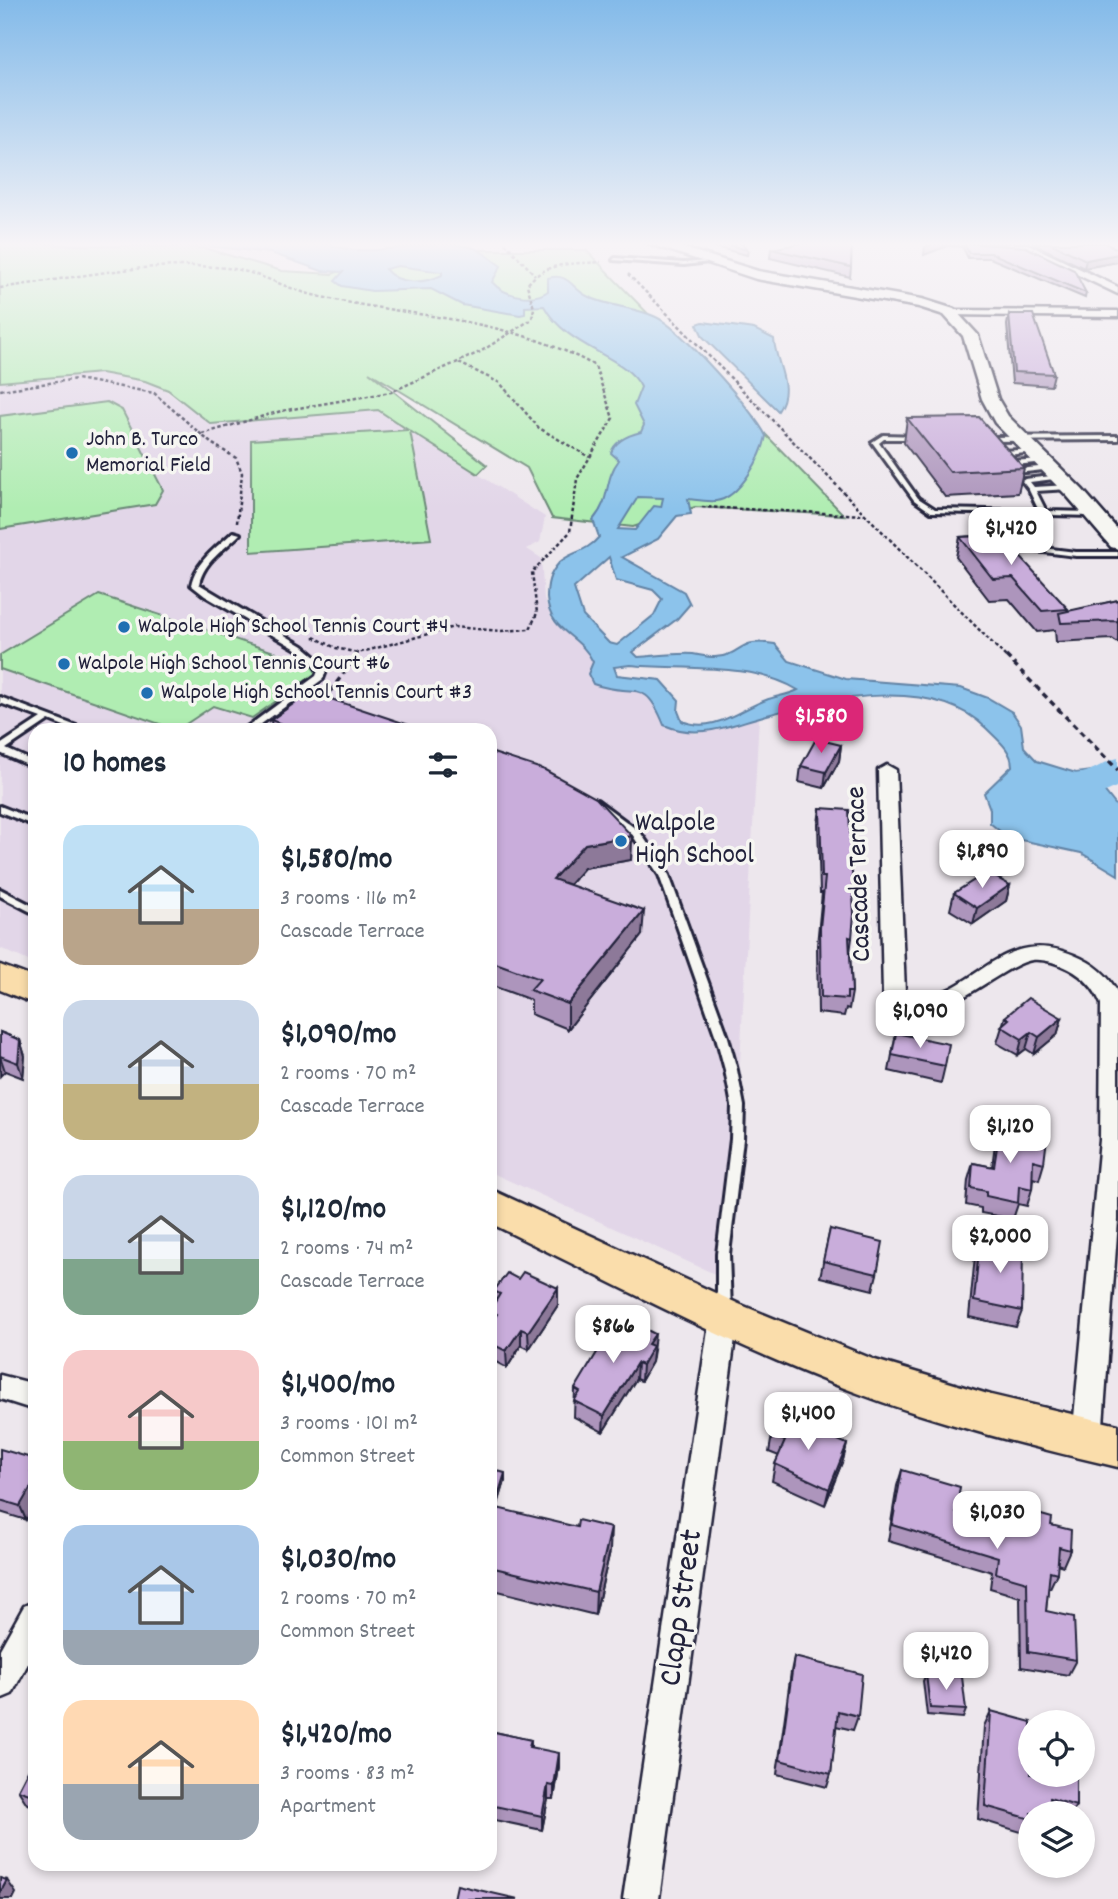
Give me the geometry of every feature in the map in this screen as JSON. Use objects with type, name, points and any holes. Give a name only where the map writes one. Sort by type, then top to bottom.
[{"type":"main road","points":[[0,976],[28,989]]},
{"type":"main road","points":[[497,1208],[724,1316],[868,1377],[958,1406],[1102,1443]]},
{"type":"street","points":[[967,332],[995,410],[1118,543]]},
{"type":"street","name":"Cascade Terrace","points":[[887,770],[894,995],[898,1000],[906,1004],[943,1000],[1025,954],[1058,954],[1083,967],[1102,981],[1111,1000],[1114,1012],[1112,1140],[1102,1443]]},
{"type":"street","name":"Clapp Street","points":[[641,1899],[724,1316]]},
{"type":"street","points":[[0,1388],[28,1395]]},
{"type":"street","points":[[0,1682],[28,1630]]},
{"type":"lane","points":[[935,437],[883,437],[875,442],[923,506],[945,513],[1093,514]]},
{"type":"lane","points":[[975,439],[988,439],[1046,464]]},
{"type":"lane","points":[[988,439],[1032,489],[1044,514]]},
{"type":"lane","points":[[1017,471],[1118,439]]},
{"type":"lane","points":[[1003,453],[1046,464]]},
{"type":"lane","points":[[1010,463],[1046,464]]},
{"type":"lane","points":[[1025,481],[1046,464]]},
{"type":"lane","points":[[1032,489],[1046,464]]},
{"type":"lane","points":[[236,534],[205,562],[196,575],[195,585],[285,638],[319,664],[322,671],[320,677],[256,723]]},
{"type":"lane","points":[[981,543],[1034,546],[1076,554],[1118,554]]},
{"type":"lane","points":[[0,700],[64,723]]},
{"type":"lane","points":[[279,706],[321,704]]},
{"type":"lane","points":[[39,723],[48,717]]},
{"type":"lane","points":[[0,750],[28,731]]},
{"type":"lane","points":[[0,750],[28,762]]},
{"type":"lane","points":[[582,794],[637,834],[663,875],[722,1037],[738,1107],[735,1174],[723,1254],[724,1316]]},
{"type":"lane","points":[[0,809],[28,820]]},
{"type":"lane","points":[[0,892],[28,907]]},
{"type":"path","points":[[202,434],[281,411],[391,392],[458,363],[514,332]]},
{"type":"path","points":[[321,704],[358,653],[454,627],[510,632],[530,629],[537,613],[532,572],[546,554],[570,532],[571,506],[577,479],[613,418],[596,366],[575,352],[517,332]]},
{"type":"path","points":[[685,332],[1118,770]]},
{"type":"path","points":[[458,363],[500,383],[539,428],[589,457]]},
{"type":"path","points":[[0,390],[77,379],[140,388],[154,393],[202,434],[236,458],[242,473],[236,534]]},
{"type":"path","points":[[702,507],[865,515]]},
{"type":"shaded area","name":"Walpole High School","points":[[76,373],[101,373],[159,386],[211,424],[378,410],[545,517],[540,542],[527,549],[541,558],[544,599],[552,620],[589,653],[615,689],[636,691],[652,698],[661,717],[695,734],[759,717],[728,1280],[497,1175],[497,723],[28,723],[28,961],[0,948],[0,382]]},
{"type":"green space","points":[[0,332],[665,332],[844,515],[695,507],[633,527],[552,518],[527,468],[369,372],[487,465],[478,474],[410,431],[431,539],[251,552],[251,440],[408,430],[378,410],[211,424],[168,390],[145,381],[101,373],[0,382]]},
{"type":"green space","name":"John B. Turco Memorial Field","points":[[107,402],[122,410],[163,490],[155,504],[0,529],[0,416]]},
{"type":"green space","points":[[99,595],[317,666],[319,671],[252,718],[213,706],[188,723],[157,723],[0,669],[0,655]]},
{"type":"water","points":[[567,332],[676,332],[716,371],[766,436],[755,465],[733,492],[716,501],[688,499],[691,514],[677,516],[658,539],[622,557],[684,592],[690,604],[677,619],[633,652],[638,657],[686,654],[725,656],[747,645],[762,642],[775,644],[789,661],[846,679],[961,688],[988,698],[1012,712],[1021,725],[1024,747],[1037,761],[1076,773],[1106,769],[1114,778],[1104,783],[1103,789],[1118,808],[1118,875],[1081,853],[1007,837],[990,823],[990,809],[984,793],[1012,766],[1010,755],[986,728],[964,712],[939,702],[911,697],[851,698],[793,709],[716,729],[691,731],[664,725],[657,709],[644,694],[593,684],[588,674],[593,662],[581,645],[553,619],[547,588],[559,563],[599,537],[593,520],[603,504],[611,475],[619,460],[611,453],[613,448],[619,441],[641,432],[644,425],[634,405],[641,387],[633,376]],"holes":[[[638,497],[663,498],[661,507],[654,506],[635,530],[618,529]],[[609,557],[616,580],[653,590],[662,599],[654,615],[617,645],[609,643],[583,616],[574,588]],[[630,665],[739,671],[780,681],[798,690],[766,700],[715,723],[694,724],[682,721],[678,711],[679,700],[661,680],[617,675],[614,667]]]},
{"type":"water","points":[[701,332],[759,332],[774,339],[785,393],[778,411]]},
{"type":"building","points":[[1011,332],[1039,332],[1054,374],[1014,372]]},
{"type":"building","points":[[979,417],[1024,468],[950,472],[907,418]]},
{"type":"building","points":[[978,528],[995,529],[1068,609],[1042,611],[1013,578],[993,579],[960,537],[981,536]]},
{"type":"building","points":[[1118,600],[1118,622],[1061,623],[1059,613]]},
{"type":"building","points":[[310,692],[403,723],[279,723],[271,720]]},
{"type":"building","points":[[816,739],[841,745],[826,772],[801,766]]},
{"type":"building","points":[[497,754],[545,770],[596,798],[632,836],[585,844],[553,879],[644,911],[568,1004],[530,990],[540,979],[497,964]]},
{"type":"building","points":[[820,808],[849,810],[854,914],[852,938],[849,937],[852,992],[847,992],[847,999],[821,997],[820,928],[825,877],[822,877]]},
{"type":"building","points":[[990,874],[1010,885],[977,908],[954,893],[976,879],[980,881]]},
{"type":"building","points":[[1028,998],[1062,1018],[1039,1037],[1031,1032],[1022,1039],[1001,1026],[1009,1019],[1005,1017]]},
{"type":"building","points":[[0,1032],[20,1040],[18,1063],[0,1056]]},
{"type":"building","points":[[896,1033],[949,1044],[945,1066],[892,1055]]},
{"type":"building","points":[[1000,1127],[1047,1138],[1044,1163],[1033,1160],[1032,1189],[1019,1186],[1018,1203],[986,1196],[986,1191],[971,1188],[973,1163],[994,1167]]},
{"type":"building","points":[[830,1229],[883,1242],[877,1274],[823,1261]]},
{"type":"building","points":[[980,1239],[1023,1248],[1022,1311],[974,1301]]},
{"type":"building","points":[[523,1272],[558,1288],[528,1332],[521,1329],[506,1351],[497,1346],[497,1299],[500,1294],[497,1292],[497,1287],[507,1273],[518,1279]]},
{"type":"building","points":[[619,1316],[655,1334],[648,1344],[653,1346],[642,1365],[637,1363],[604,1416],[574,1401],[580,1392],[575,1389]]},
{"type":"building","points":[[781,1414],[847,1444],[829,1489],[775,1464],[785,1441],[772,1435]]},
{"type":"building","points":[[0,1449],[28,1457],[28,1492],[20,1506],[0,1500]]},
{"type":"building","points":[[902,1470],[960,1487],[956,1513],[1001,1526],[1002,1513],[1023,1519],[1024,1510],[1052,1518],[1051,1525],[1071,1530],[1070,1550],[1059,1547],[1057,1573],[1050,1571],[1046,1611],[1074,1617],[1076,1660],[1028,1652],[1027,1582],[996,1573],[998,1557],[892,1525]]},
{"type":"building","points":[[497,1471],[505,1473],[497,1499]]},
{"type":"building","points":[[497,1508],[577,1527],[578,1520],[611,1528],[596,1592],[497,1569]]},
{"type":"building","points":[[794,1657],[862,1674],[858,1716],[838,1711],[831,1774],[780,1760]]},
{"type":"building","points":[[926,1674],[962,1677],[966,1710],[930,1708]]},
{"type":"building","points":[[991,1711],[1018,1718],[1018,1787],[1076,1787],[1076,1801],[1050,1798],[1050,1801],[1018,1801],[1018,1815],[985,1806]]},
{"type":"building","points":[[497,1733],[531,1740],[529,1747],[559,1753],[554,1786],[548,1785],[542,1816],[497,1806]]},
{"type":"building","points":[[28,1771],[28,1794],[18,1790]]},
{"type":"building","points":[[0,1878],[7,1880],[0,1893]]},
{"type":"building","points":[[457,1885],[518,1899],[454,1899]]},
{"type":"waterway","points":[[1052,781],[1087,785],[1118,770]]},
{"type":"place","name":"John B. Turco Memorial Field","points":[[72,453]]},
{"type":"place","name":"Walpole High School Tennis Court #4","points":[[124,627]]},
{"type":"place","name":"Walpole High School Tennis Court #6","points":[[64,664]]},
{"type":"place","name":"Walpole High School Tennis Court #3","points":[[147,693]]},
{"type":"place","name":"Walpole High School","points":[[621,841]]}]
